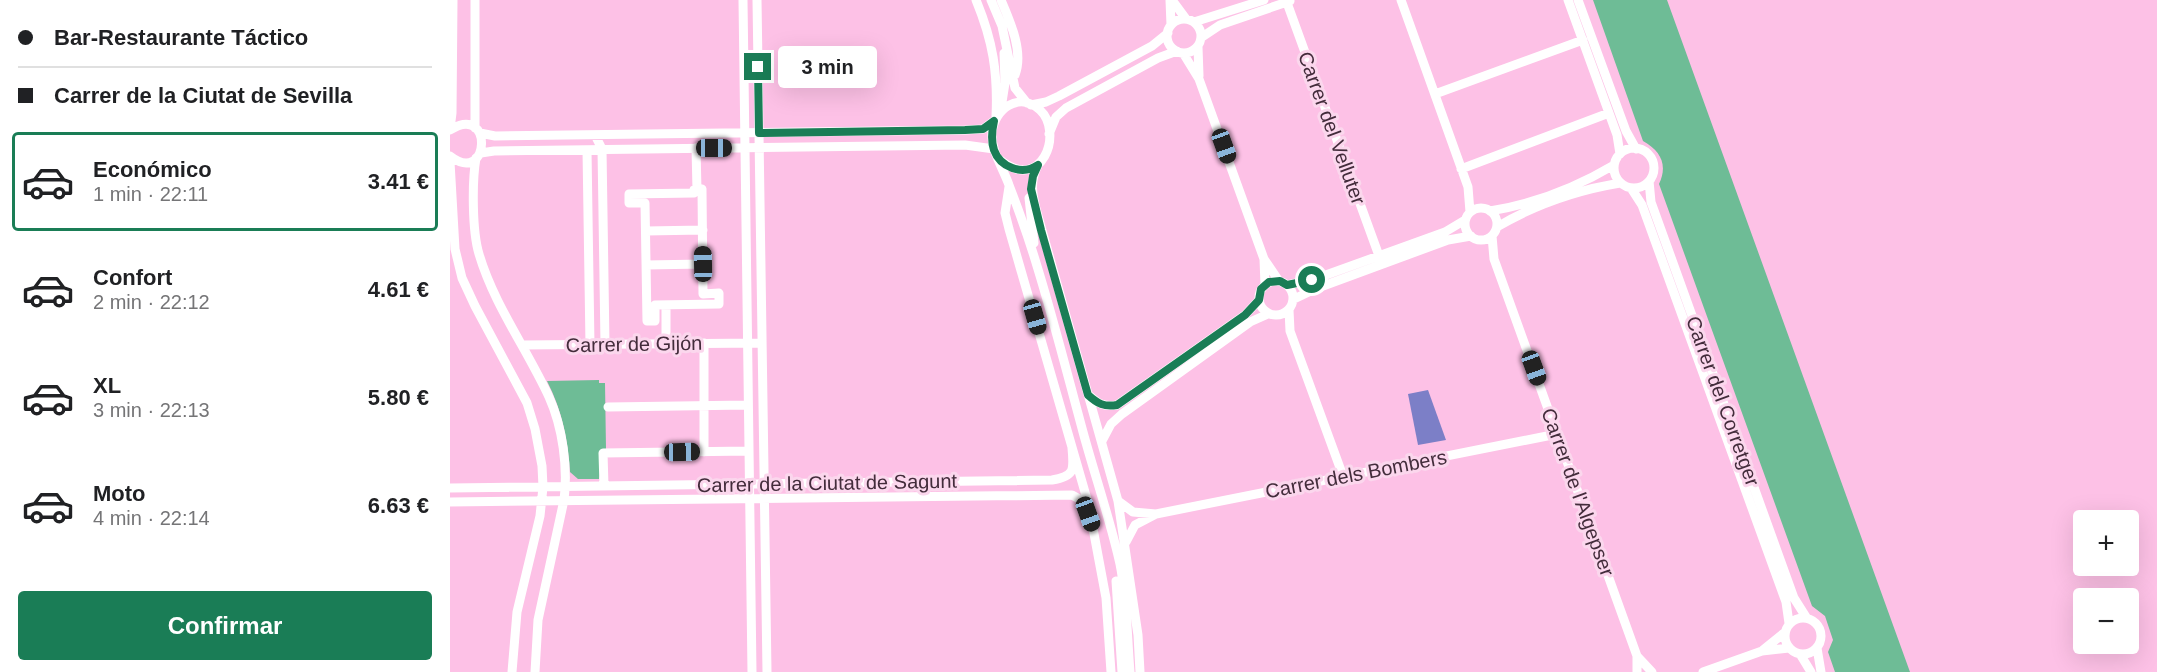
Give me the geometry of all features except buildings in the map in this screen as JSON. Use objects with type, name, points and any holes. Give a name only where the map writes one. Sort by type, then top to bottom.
[{"type":"street","points":[[450,130],[453,0]]},
{"type":"street","points":[[475,0],[478,130],[483,143],[474,173],[478,251],[494,293],[550,399],[561,434],[566,486],[538,620],[534,672]]},
{"type":"street","points":[[743,0],[752,672]]},
{"type":"street","points":[[757,0],[766,672]]},
{"type":"street","points":[[976,0],[990,38],[997,72],[997,116]]},
{"type":"street","points":[[991,0],[1002,27],[1016,88],[1029,104],[1041,111],[1046,119],[1049,134],[1048,150],[1042,162],[1036,166],[1022,171],[1010,168],[999,159]]},
{"type":"street","points":[[1001,0],[1018,58],[1014,77]]},
{"type":"street","points":[[1171,0],[1201,32],[1202,37]]},
{"type":"street","points":[[1171,0],[1169,44],[1180,52],[1199,79],[1264,259],[1265,285]]},
{"type":"street","points":[[450,130],[458,125],[467,124],[495,136],[983,129],[1009,105],[1019,102],[1029,104],[1046,102],[1152,46],[1181,20],[1190,21],[1264,0]]},
{"type":"street","points":[[1401,0],[1468,187],[1496,218],[1494,259]]},
{"type":"street","points":[[1568,0],[1617,135],[1620,154]]},
{"type":"street","points":[[1578,0],[1626,131],[1636,149]]},
{"type":"street","points":[[1199,79],[1198,47],[1202,37],[1220,25],[1288,1]]},
{"type":"street","name":"Carrer del Velluter","points":[[1288,1],[1380,260]]},
{"type":"street","points":[[1002,27],[1005,83],[992,138],[994,149],[1009,184],[1037,267],[1112,534],[1120,565],[1132,672]]},
{"type":"street","points":[[1435,94],[1583,40]]},
{"type":"street","points":[[1049,134],[1056,117],[1066,108],[1158,58],[1180,52],[1188,53],[1198,47]]},
{"type":"street","points":[[1461,169],[1609,113]]},
{"type":"street","points":[[595,135],[602,150],[605,344]]},
{"type":"street","points":[[590,345],[587,150],[595,135]]},
{"type":"street","points":[[450,156],[457,161],[467,163],[494,151],[964,145],[994,149]]},
{"type":"street","points":[[696,148],[698,190]]},
{"type":"street","points":[[1294,299],[1445,232],[1468,216],[1486,209],[1515,207],[1591,179],[1614,165],[1620,154],[1630,149],[1646,152],[1652,161],[1653,171],[1649,181],[1641,187],[1631,188],[1620,183],[1616,177],[1614,165]]},
{"type":"street","points":[[450,162],[455,249],[462,278],[527,403],[542,466],[543,487],[540,516],[517,612],[512,672]]},
{"type":"street","points":[[1036,166],[1028,182],[1029,210],[1037,267]]},
{"type":"street","points":[[1036,166],[1031,189],[1041,230],[1118,501],[1126,542],[1138,635],[1140,672]]},
{"type":"street","name":"Carrer del Corretger","points":[[1649,181],[1651,202],[1794,598],[1806,617]]},
{"type":"street","points":[[1290,331],[1260,306],[1261,289],[1269,282],[1312,280],[1448,240],[1476,238],[1494,231],[1518,215],[1594,187],[1620,183]]},
{"type":"street","points":[[1009,184],[1005,213],[1087,498],[1106,598],[1111,672]]},
{"type":"street","points":[[1468,187],[1466,229],[1494,259]]},
{"type":"street","name":"Carrer del Corretger","points":[[1631,188],[1646,216],[1786,602],[1789,623]]},
{"type":"street","points":[[702,189],[703,230],[704,294],[719,293],[719,304],[655,305],[655,321],[647,321],[645,203],[629,203],[629,194],[694,193],[694,190],[702,189]]},
{"type":"street","points":[[646,231],[703,230]]},
{"type":"street","points":[[1264,259],[1283,283],[1291,289],[1294,299],[1290,310],[1290,331],[1343,476]]},
{"type":"street","name":"Carrer de l'Algepser","points":[[1494,259],[1637,656]]},
{"type":"street","points":[[646,265],[703,264]]},
{"type":"street","points":[[1088,395],[1099,404],[1117,405],[1245,315],[1259,300]]},
{"type":"street","points":[[666,305],[666,344]]},
{"type":"street","points":[[1102,441],[1111,424],[1122,414],[1250,322],[1290,310]]},
{"type":"street","points":[[704,343],[704,452]]},
{"type":"street","name":"Carrer de Gijón","points":[[522,345],[762,343]]},
{"type":"street","points":[[608,407],[748,405]]},
{"type":"street","points":[[1117,405],[1122,414]]},
{"type":"street","name":"Carrer dels Bombers","points":[[1118,501],[1132,513],[1156,514],[1557,434]]},
{"type":"street","name":"Carrer de la Ciutat de Sagunt","points":[[450,488],[1052,480],[1064,478],[1070,474],[1073,466],[1072,448]]},
{"type":"street","points":[[604,486],[603,453],[749,451]]},
{"type":"street","points":[[1023,481],[1023,495]]},
{"type":"street","name":"Carrer de la Ciutat de Sagunt","points":[[450,502],[1072,495],[1078,496],[1083,501],[1093,528]]},
{"type":"street","name":"Carrer dels Bombers","points":[[1126,542],[1135,525],[1156,514]]},
{"type":"street","points":[[1112,534],[1122,672]]},
{"type":"street","points":[[1762,651],[1784,633],[1789,623],[1797,618],[1806,617],[1816,623],[1821,633],[1821,641],[1817,648],[1809,653],[1800,654]]},
{"type":"street","points":[[1132,672],[1135,618]]},
{"type":"street","points":[[1784,633],[1789,648],[1800,654],[1811,672]]},
{"type":"street","points":[[1703,672],[1762,651],[1789,648]]},
{"type":"street","points":[[1817,648],[1821,672]]},
{"type":"street","points":[[1637,656],[1637,672]]},
{"type":"street","points":[[1637,656],[1652,672]]},
{"type":"green space","points":[[1593,0],[1667,0],[1910,672],[1835,672],[1828,652],[1833,640],[1825,616],[1812,606],[1659,184],[1663,171],[1661,159],[1654,149],[1643,141]]},
{"type":"green space","points":[[599,380],[599,383],[605,383],[606,449],[599,479],[578,479],[570,472],[563,425],[557,403],[547,381]]},
{"type":"water","points":[[1428,390],[1446,440],[1418,445],[1408,394]]},
{"type":"route","points":[[758,67],[759,133],[965,130],[983,129],[994,121],[992,138],[999,159],[1010,168],[1022,171],[1038,165],[1031,189],[1041,230],[1088,395],[1099,404],[1117,405],[1245,315],[1259,300],[1261,289],[1269,282],[1280,281],[1287,285],[1312,280]]}]
